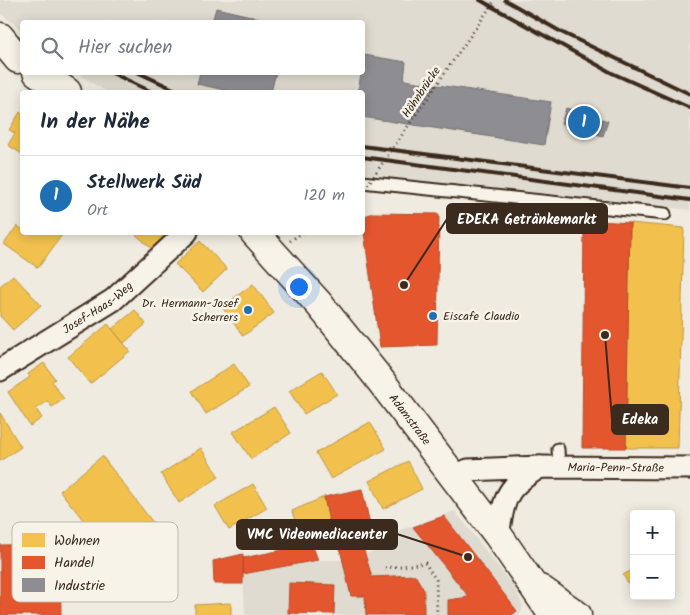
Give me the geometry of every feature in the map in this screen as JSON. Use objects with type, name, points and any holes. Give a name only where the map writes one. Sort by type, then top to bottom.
[{"type":"main road","points":[[0,37],[20,61]]},
{"type":"main road","points":[[41,75],[63,90]]},
{"type":"main road","name":"Adamstraße","points":[[257,235],[372,368],[498,535],[553,615]]},
{"type":"main road","points":[[534,586],[537,615]]},
{"type":"main road","points":[[534,586],[577,615]]},
{"type":"street","name":"Josef-Haas-Weg","points":[[0,370],[113,300],[184,235]]},
{"type":"street","name":"Maria-Penn-Straße","points":[[453,476],[468,470],[553,461],[690,468]]},
{"type":"street","points":[[498,535],[508,493],[520,479],[553,461]]},
{"type":"lane","points":[[365,182],[665,214]]},
{"type":"path","name":"Höhnbrücke","points":[[365,189],[495,0]]},
{"type":"path","points":[[385,568],[424,563],[436,580],[437,615]]},
{"type":"shaded area","points":[[0,0],[690,0],[690,210],[365,175],[365,90],[104,90],[80,75],[365,75],[365,20],[20,20],[20,28],[0,13]]},
{"type":"shaded area","points":[[455,511],[515,588],[523,606],[520,615],[245,615],[243,574],[318,560],[342,560],[365,554],[394,544],[392,533]]},
{"type":"building: Wohnen","points":[[20,112],[20,153],[8,145],[15,133],[9,130]]},
{"type":"building: Wohnen","points":[[630,223],[684,228],[678,448],[626,448]]},
{"type":"building: Wohnen","points":[[17,226],[20,228],[20,235],[62,235],[38,268],[4,244]]},
{"type":"building: Wohnen","points":[[136,235],[164,235],[152,249]]},
{"type":"building: Wohnen","points":[[200,241],[227,269],[203,292],[175,264]]},
{"type":"building: Wohnen","points":[[13,275],[41,305],[13,330],[0,316],[0,286]]},
{"type":"building: Wohnen","name":"Dr. Hermann-Josef Scherrers","points":[[253,284],[274,313],[243,336],[222,307]]},
{"type":"building: Wohnen","points":[[135,310],[146,324],[124,343],[112,329]]},
{"type":"building: Wohnen","points":[[108,324],[130,351],[90,384],[68,357]]},
{"type":"building: Wohnen","points":[[44,363],[55,379],[52,382],[64,399],[52,407],[48,401],[36,409],[42,418],[30,426],[8,392],[30,377],[28,374]]},
{"type":"building: Wohnen","points":[[234,364],[249,387],[206,414],[192,391]]},
{"type":"building: Wohnen","points":[[322,371],[337,394],[304,414],[289,391]]},
{"type":"building: Wohnen","points":[[274,407],[291,433],[251,459],[233,432]]},
{"type":"building: Wohnen","points":[[0,413],[21,447],[0,461]]},
{"type":"building: Wohnen","points":[[370,422],[386,449],[331,479],[316,453]]},
{"type":"building: Wohnen","points":[[201,448],[219,477],[179,503],[161,474]]},
{"type":"building: Wohnen","points":[[102,456],[152,522],[85,522],[60,491]]},
{"type":"building: Wohnen","points":[[408,461],[422,489],[383,509],[369,481]]},
{"type":"building: Wohnen","points":[[253,484],[267,508],[229,530],[215,506]]},
{"type":"building: Wohnen","points":[[324,497],[332,536],[302,543],[292,511]]},
{"type":"building: Wohnen","points":[[630,571],[630,586],[623,575]]},
{"type":"building: Wohnen","points":[[231,603],[231,615],[195,615],[195,605]]},
{"type":"building: Handel","points":[[373,213],[439,214],[437,345],[380,347],[364,235],[365,216]]},
{"type":"building: Handel","points":[[584,220],[630,223],[626,448],[582,448]]},
{"type":"building: Handel","points":[[362,489],[374,542],[362,544],[372,577],[415,575],[424,590],[424,615],[366,615],[365,596],[351,596],[337,536],[332,536],[324,497]]},
{"type":"building: Handel","points":[[444,516],[517,611],[512,615],[448,615],[448,600],[469,597],[413,527]]},
{"type":"building: Handel","points":[[312,544],[318,560],[243,574],[243,558]]},
{"type":"building: Handel","points":[[0,545],[12,545],[12,602],[61,602],[61,615],[0,615]]},
{"type":"building: Handel","points":[[243,554],[243,584],[214,584],[213,561]]},
{"type":"building: Handel","points":[[289,583],[335,585],[334,614],[288,613]]},
{"type":"building: Industrie","points":[[216,8],[268,20],[213,20]]},
{"type":"building: Industrie","points":[[365,55],[406,62],[404,80],[551,102],[544,145],[365,117],[365,90],[358,90],[361,75],[365,75]]},
{"type":"building: Industrie","points":[[199,75],[275,75],[272,90],[225,90],[197,84]]},
{"type":"building: Industrie","points":[[566,108],[608,121],[603,136],[561,124]]},
{"type":"railway","points":[[480,0],[612,73],[690,108]]},
{"type":"railway","points":[[505,0],[563,33],[690,94]]},
{"type":"railway","points":[[116,75],[148,90]]},
{"type":"railway","points":[[143,75],[176,90]]},
{"type":"railway","points":[[365,146],[690,188]]},
{"type":"railway","points":[[365,157],[690,200]]},
{"type":"place","name":"Stellwerk Süd","points":[[584,122]]},
{"type":"place","name":"EDEKA Getränkemarkt","points":[[404,285]]},
{"type":"place","name":"Dr. Hermann-Josef Scherrers","points":[[248,310]]},
{"type":"place","name":"Eiscafe Claudio","points":[[433,316]]},
{"type":"place","name":"Edeka","points":[[605,335]]},
{"type":"place","name":"VMC Videomediacenter","points":[[468,557]]}]
